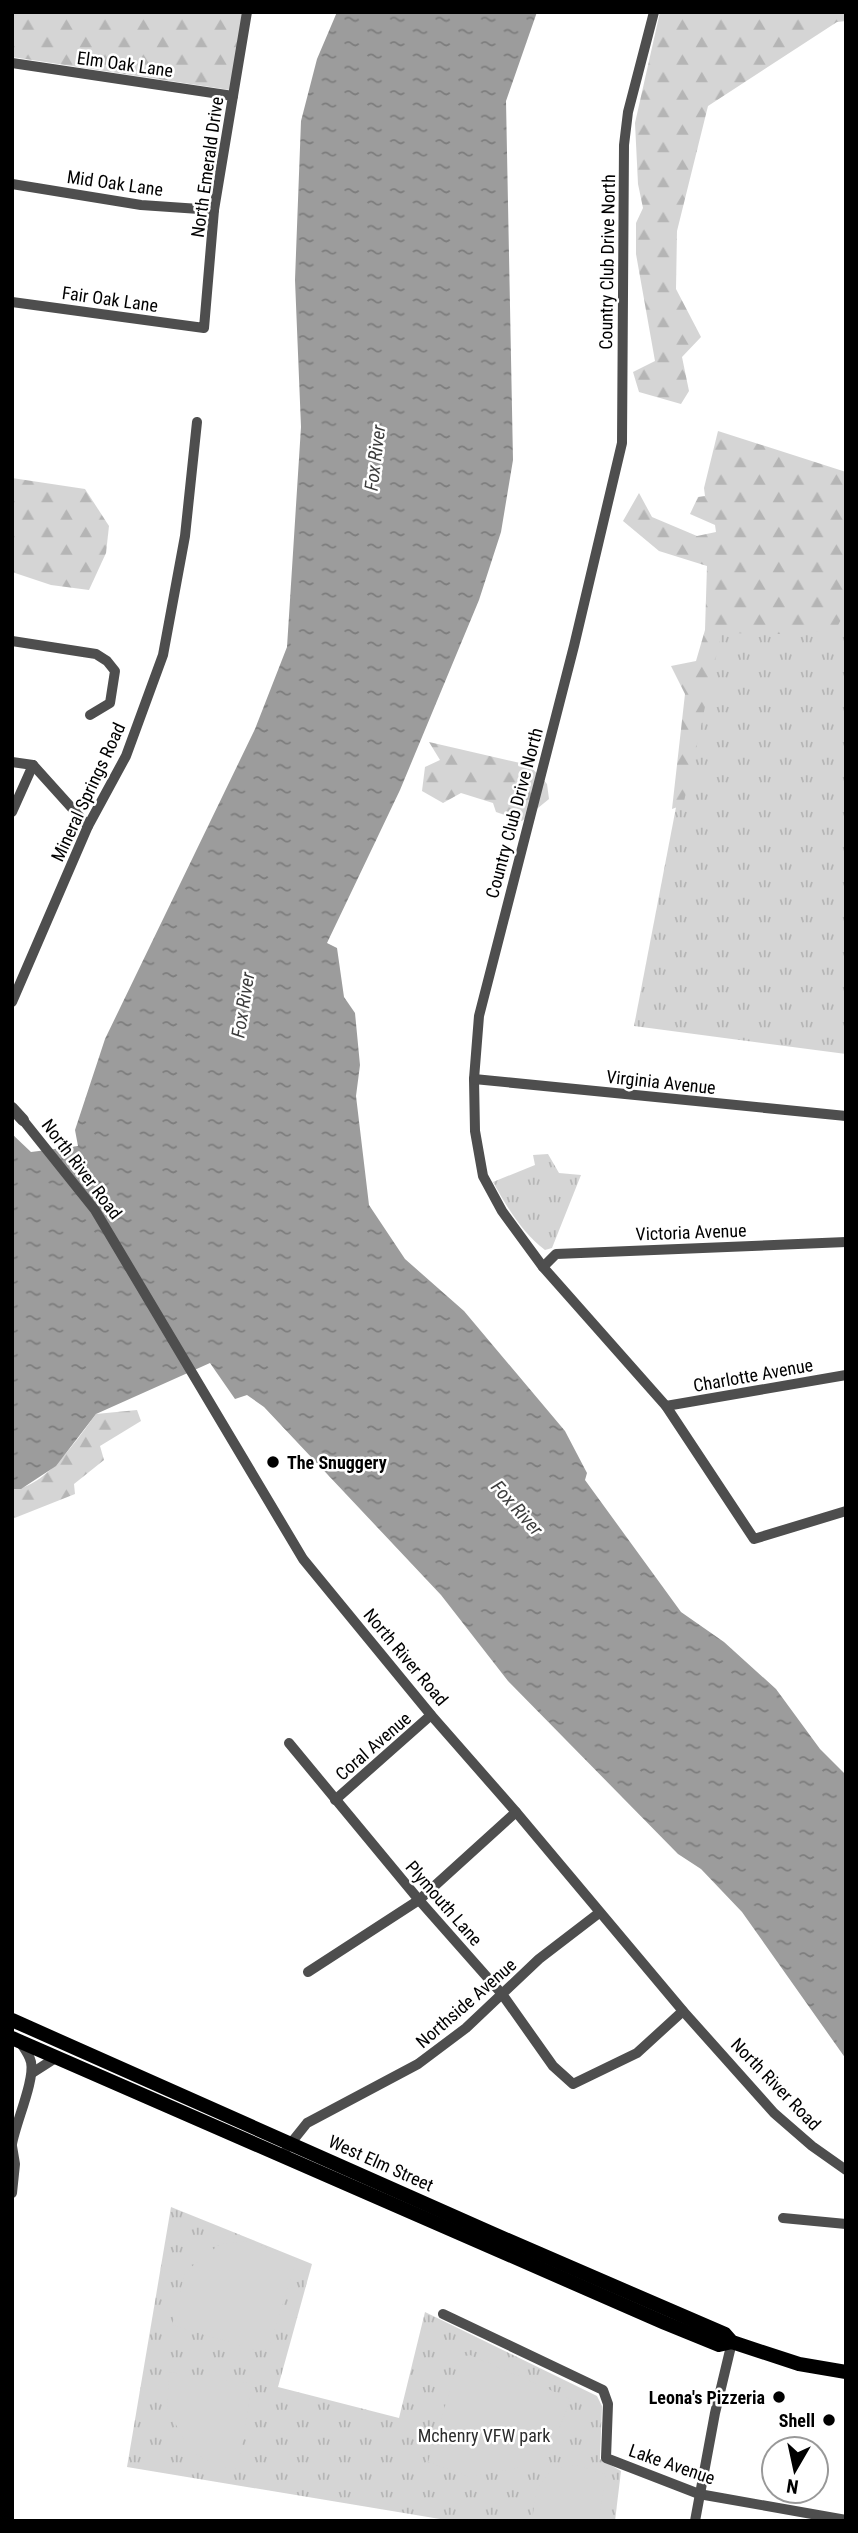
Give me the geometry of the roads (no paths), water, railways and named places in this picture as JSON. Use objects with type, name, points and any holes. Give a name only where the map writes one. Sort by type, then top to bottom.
[{"type":"main road","name":"West Elm Street","points":[[12,2020],[286,2150],[665,2323],[719,2345],[732,2342],[799,2364],[846,2372]]},
{"type":"main road","name":"West Elm Street","points":[[16,2040],[157,2103],[286,2150]]},
{"type":"street","name":"North Emerald Drive","points":[[204,328],[214,210],[247,12]]},
{"type":"street","name":"Country Club Drive North","points":[[654,12],[628,111],[624,145],[622,443],[574,646],[479,1016],[474,1079],[475,1131],[483,1176],[502,1211],[543,1267],[666,1406],[754,1539],[846,1511]]},
{"type":"street","name":"Elm Oak Lane","points":[[12,63],[233,96]]},
{"type":"street","name":"Mid Oak Lane","points":[[12,184],[141,205],[214,210]]},
{"type":"street","name":"Fair Oak Lane","points":[[12,302],[204,328]]},
{"type":"street","name":"Mineral Springs Road","points":[[12,1002],[88,826],[125,756],[163,655],[185,536],[197,422]]},
{"type":"street","points":[[12,641],[96,654],[107,661],[115,671],[110,703],[90,715]]},
{"type":"street","points":[[12,762],[33,765],[88,826]]},
{"type":"street","points":[[12,812],[33,765]]},
{"type":"street","name":"Virginia Avenue","points":[[474,1079],[846,1116]]},
{"type":"street","name":"North River Road","points":[[12,1108],[94,1210],[303,1559],[431,1715],[683,2011],[774,2113],[812,2146],[846,2170]]},
{"type":"street","name":"Victoria Avenue","points":[[543,1267],[556,1254],[846,1242]]},
{"type":"street","name":"Charlotte Avenue","points":[[666,1406],[846,1375]]},
{"type":"street","name":"Coral Avenue","points":[[335,1800],[431,1715]]},
{"type":"street","name":"Plymouth Lane","points":[[289,1743],[502,1994],[553,2066],[573,2084],[636,2053],[683,2011]]},
{"type":"street","points":[[308,1972],[419,1899],[516,1812]]},
{"type":"street","name":"Northside Avenue","points":[[286,2150],[307,2123],[418,2064],[466,2028],[539,1959],[599,1913]]},
{"type":"street","points":[[12,2193],[15,2164],[12,2145],[15,2127],[32,2073],[30,2057],[16,2040]]},
{"type":"street","points":[[32,2073],[57,2057]]},
{"type":"street","points":[[783,2218],[846,2224]]},
{"type":"street","name":"Lake Avenue","points":[[443,2314],[603,2390],[608,2404],[606,2458],[699,2494],[846,2520]]},
{"type":"street","points":[[695,2521],[732,2342]]},
{"type":"water","name":"Fox River","points":[[337,12],[537,12],[506,101],[513,460],[501,532],[479,600],[400,790],[327,943],[337,948],[344,997],[355,1013],[360,1065],[356,1096],[369,1205],[405,1259],[464,1311],[565,1431],[587,1473],[585,1480],[681,1612],[724,1642],[776,1689],[820,1749],[846,1775],[846,2059],[742,1912],[701,1869],[678,1854],[508,1681],[441,1595],[264,1407],[247,1395],[235,1399],[210,1363],[96,1414],[56,1466],[21,1489],[12,1489],[12,1134],[31,1152],[78,1146],[75,1130],[105,1039],[255,729],[287,647],[301,427],[295,280],[301,121],[317,59]]},
{"type":"place","name":"The Snuggery","points":[[273,1462]]},
{"type":"place","name":"Leona's Pizzeria","points":[[779,2397]]},
{"type":"place","name":"Shell","points":[[829,2420]]},
{"type":"park label","name":"Mchenry VFW park","points":[[484,2435]]}]
